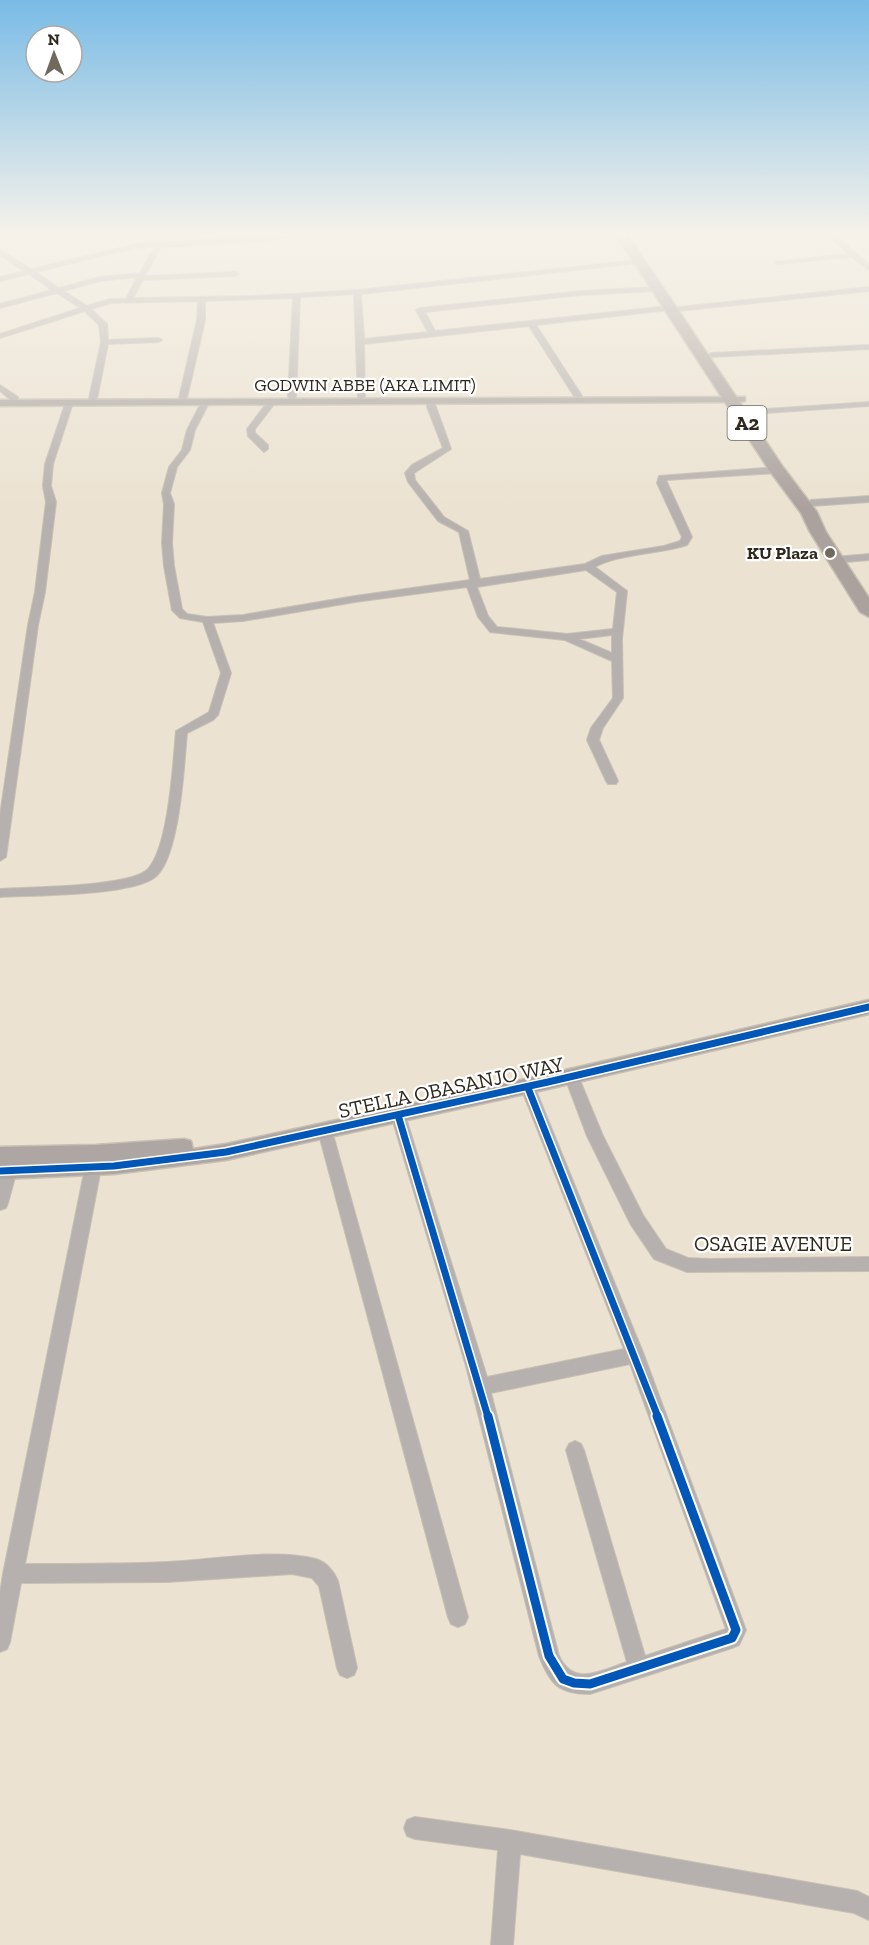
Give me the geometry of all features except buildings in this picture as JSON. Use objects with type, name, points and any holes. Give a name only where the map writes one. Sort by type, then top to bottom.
[{"type":"highway","name":"A2","points":[[685,326],[734,397],[750,412],[869,584]]},
{"type":"highway","name":"A2","points":[[687,326],[711,355],[777,470],[809,512],[835,560],[869,612]]},
{"type":"street","points":[[0,336],[31,326]]},
{"type":"street","points":[[93,399],[105,342],[103,326]]},
{"type":"street","points":[[183,399],[200,326]]},
{"type":"street","points":[[292,398],[296,326]]},
{"type":"street","points":[[358,326],[362,366],[360,398]]},
{"type":"street","points":[[429,326],[433,334]]},
{"type":"street","points":[[359,342],[515,326]]},
{"type":"street","points":[[533,326],[578,396]]},
{"type":"street","points":[[105,342],[158,340]]},
{"type":"street","points":[[711,355],[868,349]]},
{"type":"street","points":[[0,387],[15,399]]},
{"type":"street","name":"GODWIN ABBE (AKA LIMIT)","points":[[0,401],[15,399],[734,397]]},
{"type":"street","name":"GODWIN ABBE (AKA LIMIT)","points":[[0,401],[205,403],[734,397]]},
{"type":"street","points":[[430,401],[431,411],[437,418],[447,448],[415,466],[409,472],[411,480],[441,519],[463,531],[483,617],[494,630],[567,637],[619,631]]},
{"type":"street","points":[[264,449],[264,445],[251,434],[251,429],[272,402]]},
{"type":"street","points":[[0,857],[33,625],[40,592],[51,502],[47,486],[49,464],[69,403]]},
{"type":"street","points":[[205,403],[191,430],[186,450],[173,467],[166,493],[169,504],[166,543],[177,610],[184,616],[207,620],[243,618],[356,599],[588,567],[602,559],[665,549],[684,543],[687,537],[661,483],[662,478],[777,470]]},
{"type":"street","points":[[750,412],[869,404]]},
{"type":"street","points":[[811,503],[869,499]]},
{"type":"street","points":[[835,560],[869,557]]},
{"type":"street","points":[[588,567],[622,591],[617,659],[618,698],[597,728],[593,740],[612,781]]},
{"type":"street","points":[[0,893],[104,886],[150,875],[159,864],[172,815],[182,731],[209,718],[214,713],[226,673],[207,620]]},
{"type":"street","points":[[567,637],[617,659]]},
{"type":"street","points":[[0,1642],[95,1160],[217,1142],[462,1092],[869,998]]},
{"type":"street","name":"STELLA OBASANJO WAY","points":[[3,1165],[95,1160],[189,1159],[528,1088],[666,1053],[869,1007]]},
{"type":"street","name":"OSAGIE AVENUE","points":[[572,1078],[595,1136],[631,1209],[660,1254],[687,1265],[869,1264]]},
{"type":"street","points":[[398,1115],[475,1366],[556,1675],[572,1684],[590,1684],[732,1638],[736,1630],[635,1355],[528,1088]]},
{"type":"street","points":[[325,1131],[458,1617]]},
{"type":"street","points":[[0,1203],[3,1165]]},
{"type":"street","points":[[479,1387],[635,1355]]},
{"type":"street","points":[[575,1450],[639,1668]]},
{"type":"street","points":[[13,1574],[167,1572],[292,1564],[317,1569],[328,1581],[347,1668]]},
{"type":"street","points":[[415,1828],[510,1841],[857,1902],[869,1909]]},
{"type":"street","points":[[502,1945],[510,1841]]},
{"type":"cycle path","points":[[0,1171],[114,1166],[226,1152],[548,1082],[869,1007]]},
{"type":"cycle path","points":[[398,1115],[475,1366],[549,1656],[559,1676],[563,1679],[568,1682],[590,1684],[732,1638],[736,1630],[635,1355],[528,1088]]},
{"type":"place","name":"KU Plaza","points":[[830,553]]}]
